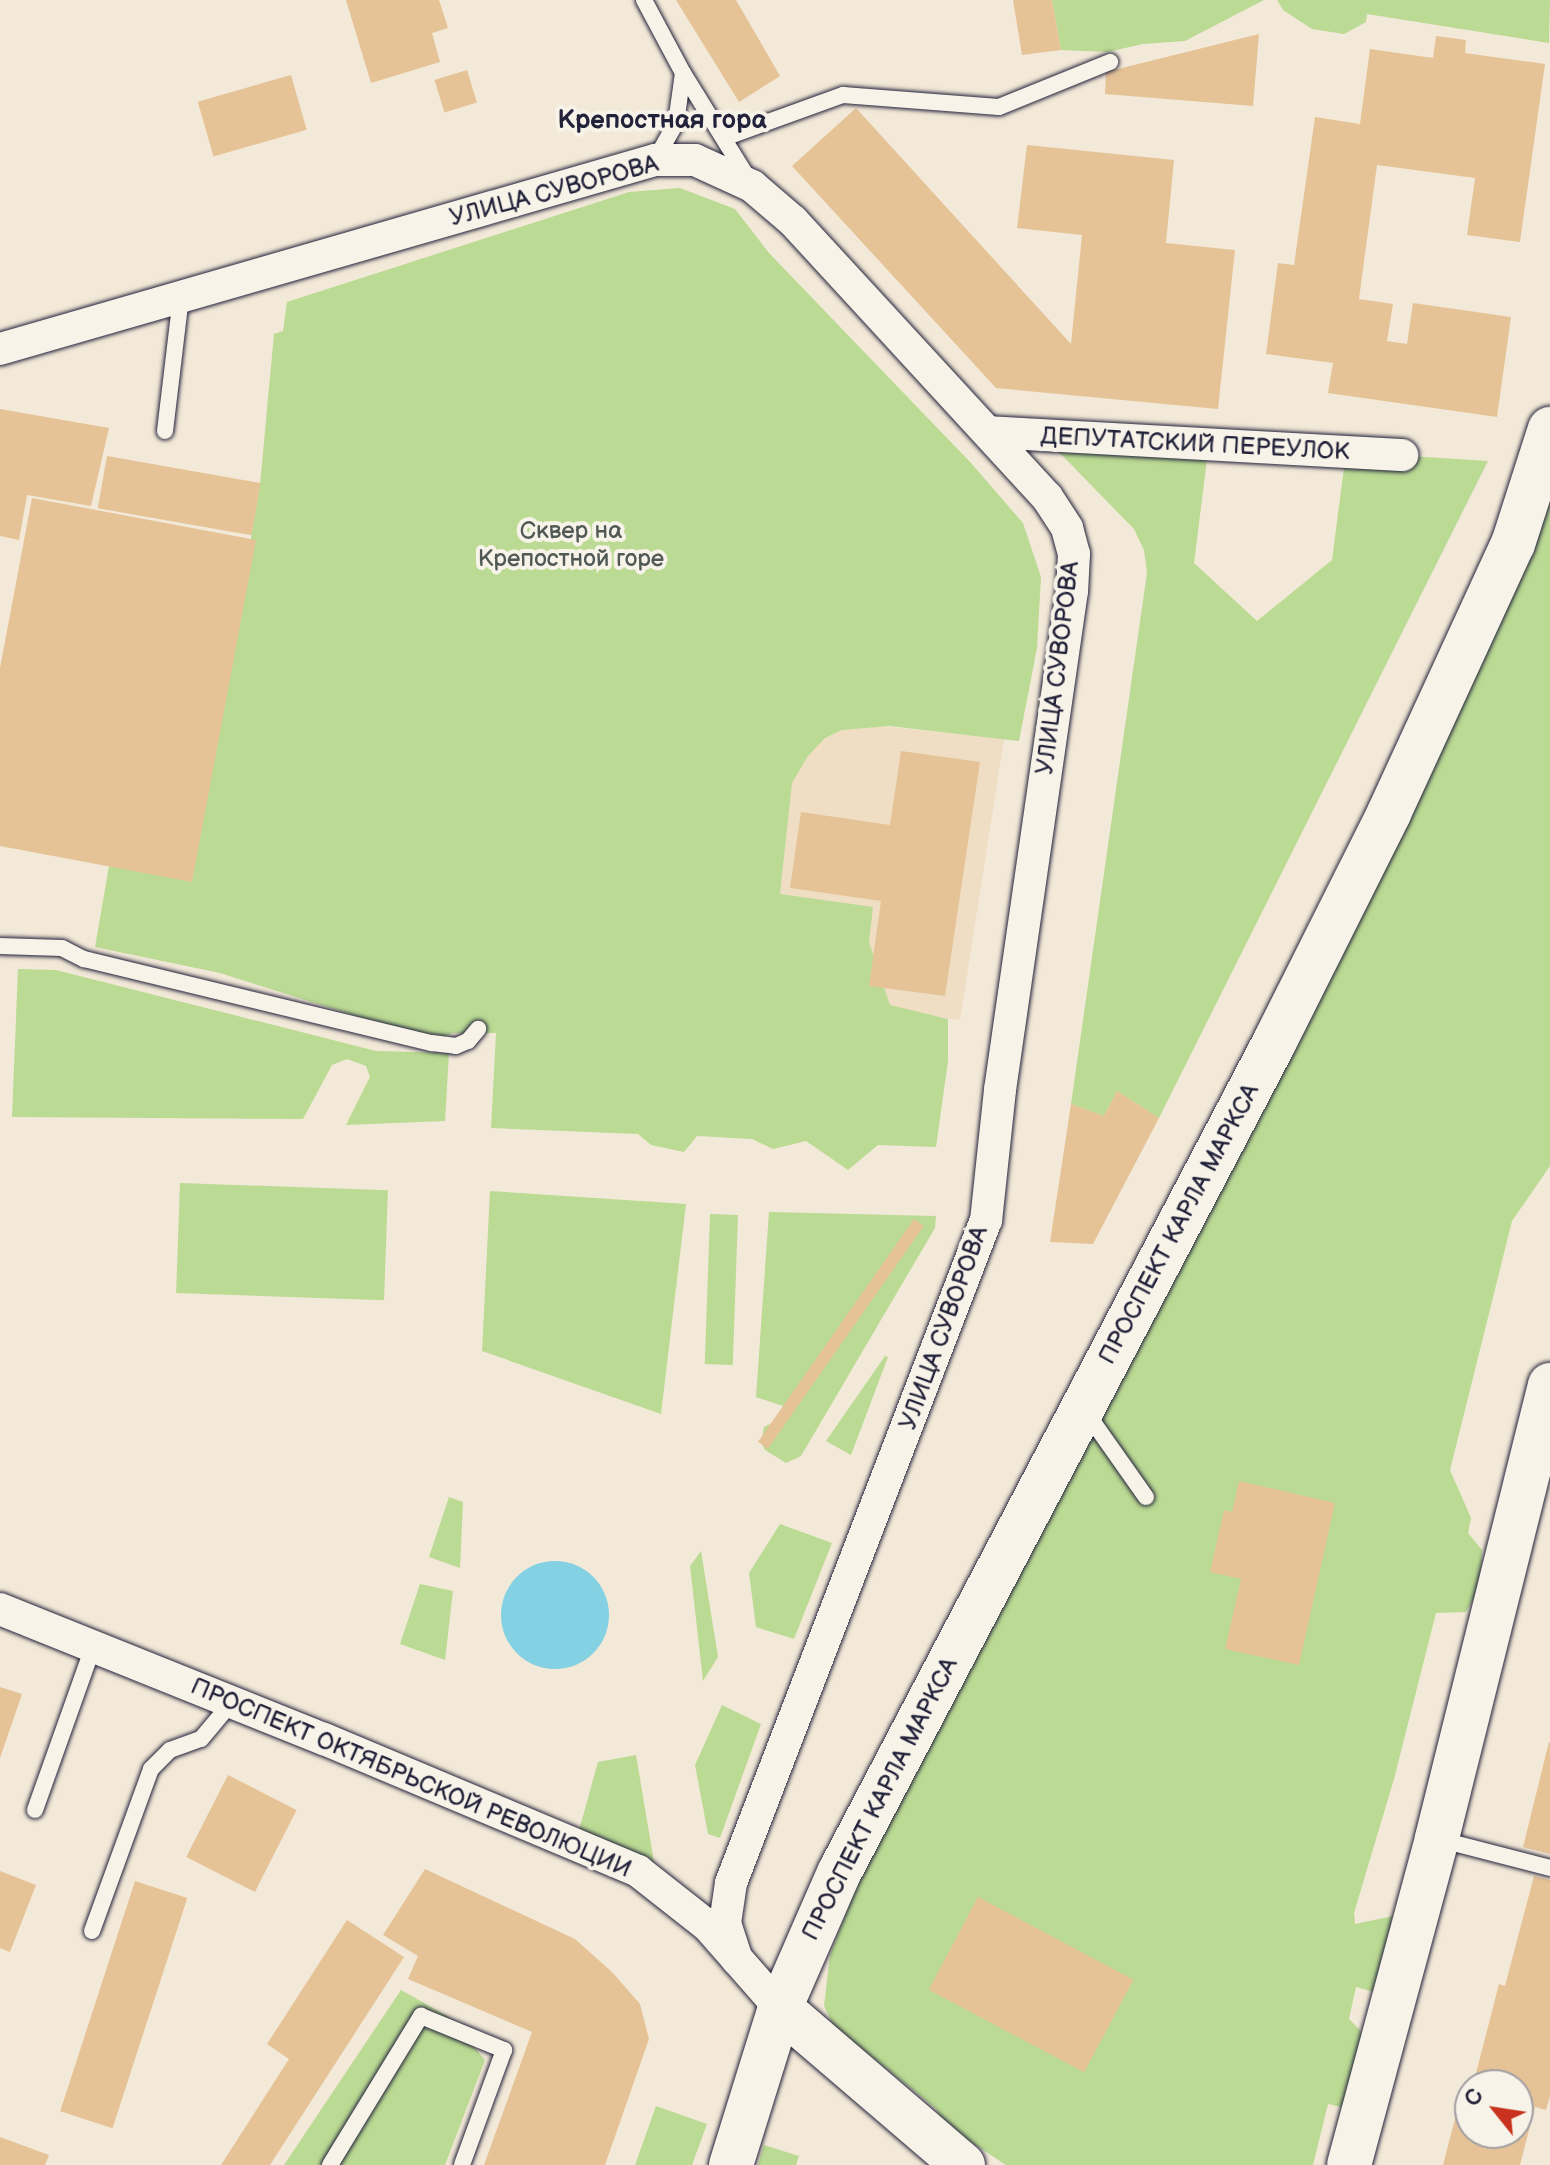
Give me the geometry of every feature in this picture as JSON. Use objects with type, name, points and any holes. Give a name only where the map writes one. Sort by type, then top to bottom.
[{"type":"main road","name":"ПРОСПЕКТ КАРЛА МАРКСА","points":[[731,2165],[780,2008],[839,1873],[1275,1041],[1389,813],[1513,544],[1550,429]]},
{"type":"main road","points":[[1349,2165],[1437,1838],[1550,1385]]},
{"type":"main road","name":"ПРОСПЕКТ ОКТЯБРЬСКОЙ РЕВОЛЮЦИИ","points":[[780,2008],[963,2165]]},
{"type":"street","name":"УЛИЦА СУВОРОВА","points":[[0,349],[655,160],[695,160],[752,186],[793,221],[1047,497],[1067,528],[1074,554],[1072,591],[1000,1090],[986,1220],[731,1883],[725,1923],[737,1959]]},
{"type":"street","name":"ДЕПУТАТСКИЙ ПЕРЕУЛОК","points":[[988,432],[1402,455]]},
{"type":"street","name":"ПРОСПЕКТ ОКТЯБРЬСКОЙ РЕВОЛЮЦИИ","points":[[0,1609],[638,1871],[708,1926],[780,2008]]},
{"type":"lane","points":[[644,0],[683,73],[752,186]]},
{"type":"lane","points":[[724,138],[843,95],[999,107],[1110,62]]},
{"type":"lane","points":[[655,160],[676,123],[683,73]]},
{"type":"lane","points":[[165,431],[181,297]]},
{"type":"lane","points":[[0,946],[62,948],[84,959],[432,1043],[456,1046],[468,1041],[478,1029]]},
{"type":"lane","points":[[1083,1407],[1146,1497]]},
{"type":"lane","points":[[35,1810],[93,1647]]},
{"type":"lane","points":[[92,1931],[151,1769],[170,1750],[201,1739],[232,1702]]},
{"type":"lane","points":[[1437,1838],[1550,1868]]},
{"type":"lane","points":[[330,2165],[421,2016],[504,2050],[462,2165]]},
{"type":"shaded area","points":[[871,725],[1004,739],[960,1020],[861,1006],[780,894],[792,783],[808,756],[825,738],[842,730]]},
{"type":"green space","points":[[1052,0],[1264,0],[1185,41],[1143,44],[1107,52],[1061,50]]},
{"type":"green space","points":[[1277,0],[1550,0],[1549,43],[1367,14],[1366,22],[1344,34],[1312,29],[1283,10]]},
{"type":"green space","name":"Сквер на Крепостной горе","points":[[680,188],[735,209],[769,253],[971,463],[1023,523],[1041,577],[1037,648],[1019,741],[889,726],[842,730],[825,738],[808,756],[792,783],[780,894],[873,907],[869,942],[890,1005],[948,1019],[948,1061],[936,1147],[878,1145],[848,1170],[806,1141],[773,1149],[752,1139],[697,1136],[684,1152],[651,1145],[638,1134],[491,1128],[496,1033],[453,1033],[443,1037],[413,1034],[220,973],[95,947],[109,866],[192,881],[260,485],[274,334],[283,331],[287,302],[629,192]]},
{"type":"green space","points":[[1052,445],[1207,459],[1194,563],[1257,621],[1332,560],[1346,452],[1488,461],[1159,1118],[1117,1091],[1104,1116],[1071,1104],[1147,573],[1144,550],[1134,529]]},
{"type":"green space","points":[[1550,483],[1550,1166],[1512,1221],[1450,1470],[1471,1518],[1468,1533],[1482,1550],[1480,1588],[1466,1612],[1436,1613],[1394,1779],[1354,1913],[1355,1924],[1393,1916],[1374,1992],[1356,1987],[1349,2019],[1360,2030],[1367,2053],[1345,2108],[1328,2104],[1313,2165],[1006,2165],[948,2127],[935,2108],[833,2025],[824,2006],[830,1955],[876,1835]]},
{"type":"green space","points":[[18,969],[56,970],[376,1051],[449,1053],[445,1121],[346,1125],[370,1077],[366,1066],[347,1059],[332,1065],[303,1119],[12,1117]]},
{"type":"green space","points":[[180,1183],[388,1190],[384,1300],[176,1293]]},
{"type":"green space","points":[[490,1191],[686,1204],[661,1414],[482,1351]]},
{"type":"green space","points":[[769,1212],[936,1216],[935,1228],[801,1456],[786,1463],[765,1450],[761,1442],[764,1427],[776,1421],[783,1406],[756,1397]]},
{"type":"green space","points":[[710,1214],[738,1215],[733,1365],[705,1364]]},
{"type":"green space","points":[[885,1356],[888,1357],[851,1455],[826,1441]]},
{"type":"green space","points":[[449,1497],[463,1502],[460,1568],[429,1557]]},
{"type":"green space","points":[[780,1524],[832,1543],[794,1639],[756,1627],[749,1573]]},
{"type":"green space","points":[[701,1551],[718,1657],[703,1681],[690,1566]]},
{"type":"green space","points":[[420,1584],[453,1591],[445,1660],[400,1644]]},
{"type":"green space","points":[[722,1705],[761,1724],[720,1838],[708,1834],[695,1765]]},
{"type":"green space","points":[[636,1755],[654,1862],[578,1834],[598,1762]]},
{"type":"green space","points":[[401,1990],[449,2017],[485,2060],[445,2165],[284,2165]]},
{"type":"green space","points":[[656,2106],[707,2124],[692,2165],[635,2165]]},
{"type":"green space","points":[[764,2145],[799,2156],[796,2165],[758,2165]]},
{"type":"water","points":[[555,1561],[576,1565],[593,1577],[605,1594],[609,1615],[605,1636],[593,1653],[576,1665],[555,1669],[534,1665],[517,1653],[505,1636],[501,1615],[505,1594],[517,1577],[534,1565]]},
{"type":"building","points":[[346,0],[439,0],[448,28],[432,33],[440,62],[371,83]]},
{"type":"building","points":[[676,0],[736,0],[780,76],[739,102]]},
{"type":"building","points":[[1013,0],[1052,0],[1061,50],[1022,55]]},
{"type":"building","points":[[1259,34],[1253,106],[1105,94],[1106,72]]},
{"type":"building","points":[[1436,36],[1466,40],[1465,53],[1545,64],[1520,242],[1467,235],[1475,178],[1377,165],[1359,299],[1393,304],[1387,341],[1407,344],[1413,303],[1511,317],[1497,417],[1328,393],[1333,363],[1266,354],[1278,263],[1294,265],[1315,117],[1360,124],[1370,49],[1433,58]]},
{"type":"building","points":[[467,70],[477,103],[444,112],[434,80]]},
{"type":"building","points":[[291,75],[307,130],[213,157],[198,102]]},
{"type":"building","points":[[856,108],[1071,344],[1082,235],[1017,228],[1027,145],[1174,160],[1166,243],[1235,250],[1218,409],[996,388],[792,166]]},
{"type":"building","points":[[0,409],[109,428],[91,506],[27,495],[19,540],[0,536]]},
{"type":"building","points":[[107,456],[261,483],[251,535],[98,508]]},
{"type":"building","points":[[32,498],[256,540],[192,882],[0,846],[0,668]]},
{"type":"building","points":[[901,751],[980,762],[945,996],[869,986],[881,901],[790,888],[801,812],[890,825]]},
{"type":"building","points":[[1117,1091],[1159,1118],[1093,1244],[1050,1242],[1071,1104],[1104,1116]]},
{"type":"building","points":[[914,1219],[924,1226],[768,1449],[758,1442]]},
{"type":"building","points":[[1239,1481],[1335,1503],[1299,1665],[1225,1649],[1241,1579],[1210,1572],[1224,1510],[1232,1512]]},
{"type":"building","points":[[0,1687],[22,1694],[0,1758]]},
{"type":"building","points":[[1550,1743],[1550,1854],[1523,1847]]},
{"type":"building","points":[[228,1775],[297,1810],[255,1892],[186,1857]]},
{"type":"building","points":[[425,1869],[575,1939],[612,1972],[640,2004],[649,2039],[605,2165],[484,2165],[532,2032],[408,1979],[418,1956],[383,1935]]},
{"type":"building","points":[[0,1871],[36,1885],[10,1952],[0,1948]]},
{"type":"building","points":[[1534,1876],[1550,1880],[1550,2096],[1546,2110],[1535,2107],[1534,2111],[1534,2069],[1477,2069],[1499,1984],[1505,1986]]},
{"type":"building","points":[[135,1881],[187,1898],[113,2128],[60,2111]]},
{"type":"building","points":[[978,1897],[1133,1980],[1084,2072],[929,1990]]},
{"type":"building","points":[[347,1920],[404,1957],[270,2165],[221,2165],[289,2059],[267,2044]]},
{"type":"building","points":[[1454,2123],[1454,2149],[1524,2149],[1520,2165],[1443,2165]]},
{"type":"building","points":[[0,2137],[49,2155],[45,2165],[0,2165]]},
{"type":"district","name":"Крепостная гора","points":[[662,121]]}]
